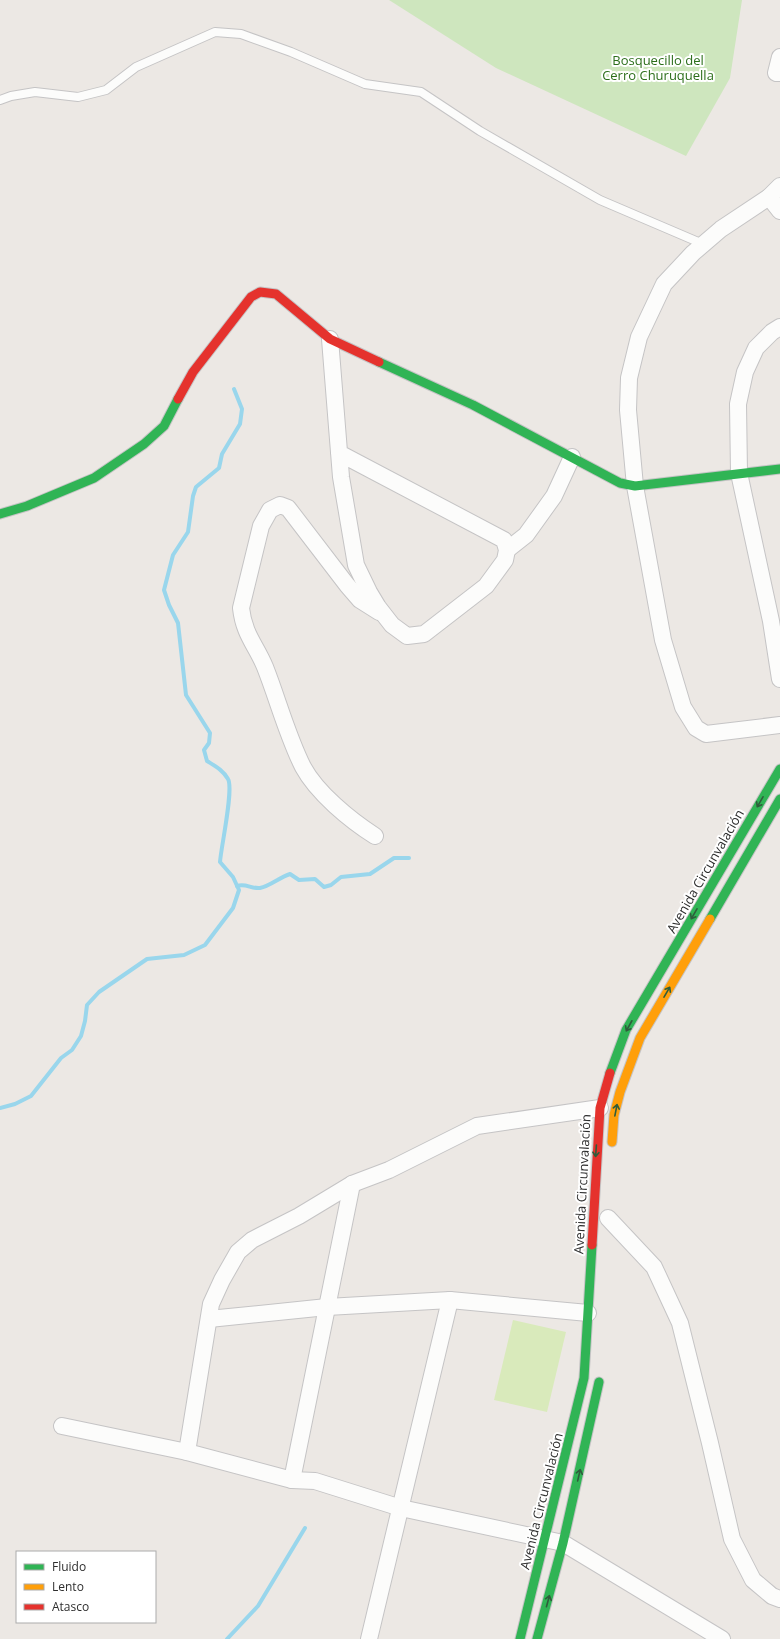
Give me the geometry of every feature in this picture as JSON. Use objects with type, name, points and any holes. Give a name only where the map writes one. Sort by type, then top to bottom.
[{"type":"main road","points":[[0,514],[27,506],[94,478],[144,444],[164,426],[193,372],[251,297],[260,292],[276,294],[330,339],[473,405],[620,483],[635,486],[780,469]]},
{"type":"main road","name":"Avenida Circunvalación","points":[[520,1639],[584,1378],[600,1108],[605,1086],[626,1030],[780,768]]},
{"type":"main road","points":[[612,1150],[616,1104],[628,1065],[640,1038],[780,799]]},
{"type":"main road","points":[[537,1639],[563,1543],[593,1411],[600,1373]]},
{"type":"street","points":[[780,57],[776,73],[780,73]]},
{"type":"street","points":[[780,211],[775,191],[721,228],[703,244],[664,284],[639,338],[629,378],[628,410],[635,486],[663,640],[683,707],[696,728],[706,734],[780,725]]},
{"type":"street","points":[[780,327],[772,332],[756,348],[745,372],[738,404],[739,473],[771,620],[780,679]]},
{"type":"street","points":[[330,339],[339,453],[341,477],[356,565],[369,592],[392,624],[407,636],[424,634],[486,586],[505,560],[507,550],[504,540],[339,453]]},
{"type":"street","points":[[507,550],[526,535],[554,496],[572,457]]},
{"type":"street","points":[[375,836],[342,811],[319,788],[303,767],[264,665],[253,646],[243,622],[241,608],[261,526],[270,510],[280,504],[288,508],[360,600],[386,616]]},
{"type":"street","points":[[187,1452],[211,1304],[222,1280],[238,1252],[252,1240],[299,1216],[352,1184],[389,1170],[477,1126],[600,1108]]},
{"type":"street","points":[[292,1480],[352,1184]]},
{"type":"street","points":[[608,1221],[654,1267],[677,1316],[710,1443],[732,1539],[753,1580],[772,1596],[780,1599]]},
{"type":"street","points":[[209,1319],[327,1306],[450,1300],[588,1313]]},
{"type":"street","points":[[369,1639],[450,1300]]},
{"type":"street","points":[[62,1426],[187,1452],[292,1480],[315,1481],[401,1508],[563,1543],[722,1639]]},
{"type":"lane","points":[[0,100],[12,96],[35,92],[78,97],[106,90],[136,67],[215,32],[241,34],[291,52],[365,84],[421,92],[480,131],[600,200],[703,244]]},
{"type":"green space","name":"Bosquecillo del Cerro Churuquella","points":[[389,0],[742,0],[730,78],[686,156],[496,68]]},
{"type":"green space","points":[[513,1320],[566,1332],[547,1412],[494,1400]]},
{"type":"waterway","points":[[0,1108],[15,1104],[31,1096],[61,1058],[72,1050],[81,1036],[87,1005],[99,992],[147,959],[184,955],[205,945],[233,908],[239,890],[233,877],[220,862],[228,806],[228,779],[221,771],[207,761],[204,750],[209,743],[210,733],[186,695],[178,623],[169,605],[164,590],[173,555],[188,532],[193,496],[196,487],[219,468],[222,454],[240,424],[242,409],[234,389]]},
{"type":"waterway","points":[[237,886],[243,885],[260,888],[290,874],[299,880],[315,879],[324,887],[331,885],[341,877],[370,874],[394,858],[409,858]]},
{"type":"waterway","points":[[227,1639],[258,1606],[305,1528]]},
{"type":"traffic: fast","points":[[379,362],[473,405],[620,483],[635,486],[780,469]]},
{"type":"traffic: fast","points":[[0,514],[27,506],[94,478],[144,444],[164,426],[178,399]]},
{"type":"traffic: fast","points":[[610,1073],[626,1030],[780,769]]},
{"type":"traffic: fast","points":[[710,919],[780,799]]},
{"type":"traffic: fast","points":[[520,1639],[584,1378],[592,1245]]},
{"type":"traffic: fast","points":[[537,1639],[563,1543],[599,1382]]},
{"type":"traffic: slow","points":[[612,1142],[614,1115],[620,1092],[640,1038],[710,919]]},
{"type":"traffic: jam","points":[[178,399],[193,372],[251,297],[260,292],[276,294],[330,339],[379,362]]},
{"type":"traffic: jam","points":[[592,1245],[600,1108],[610,1073]]}]
